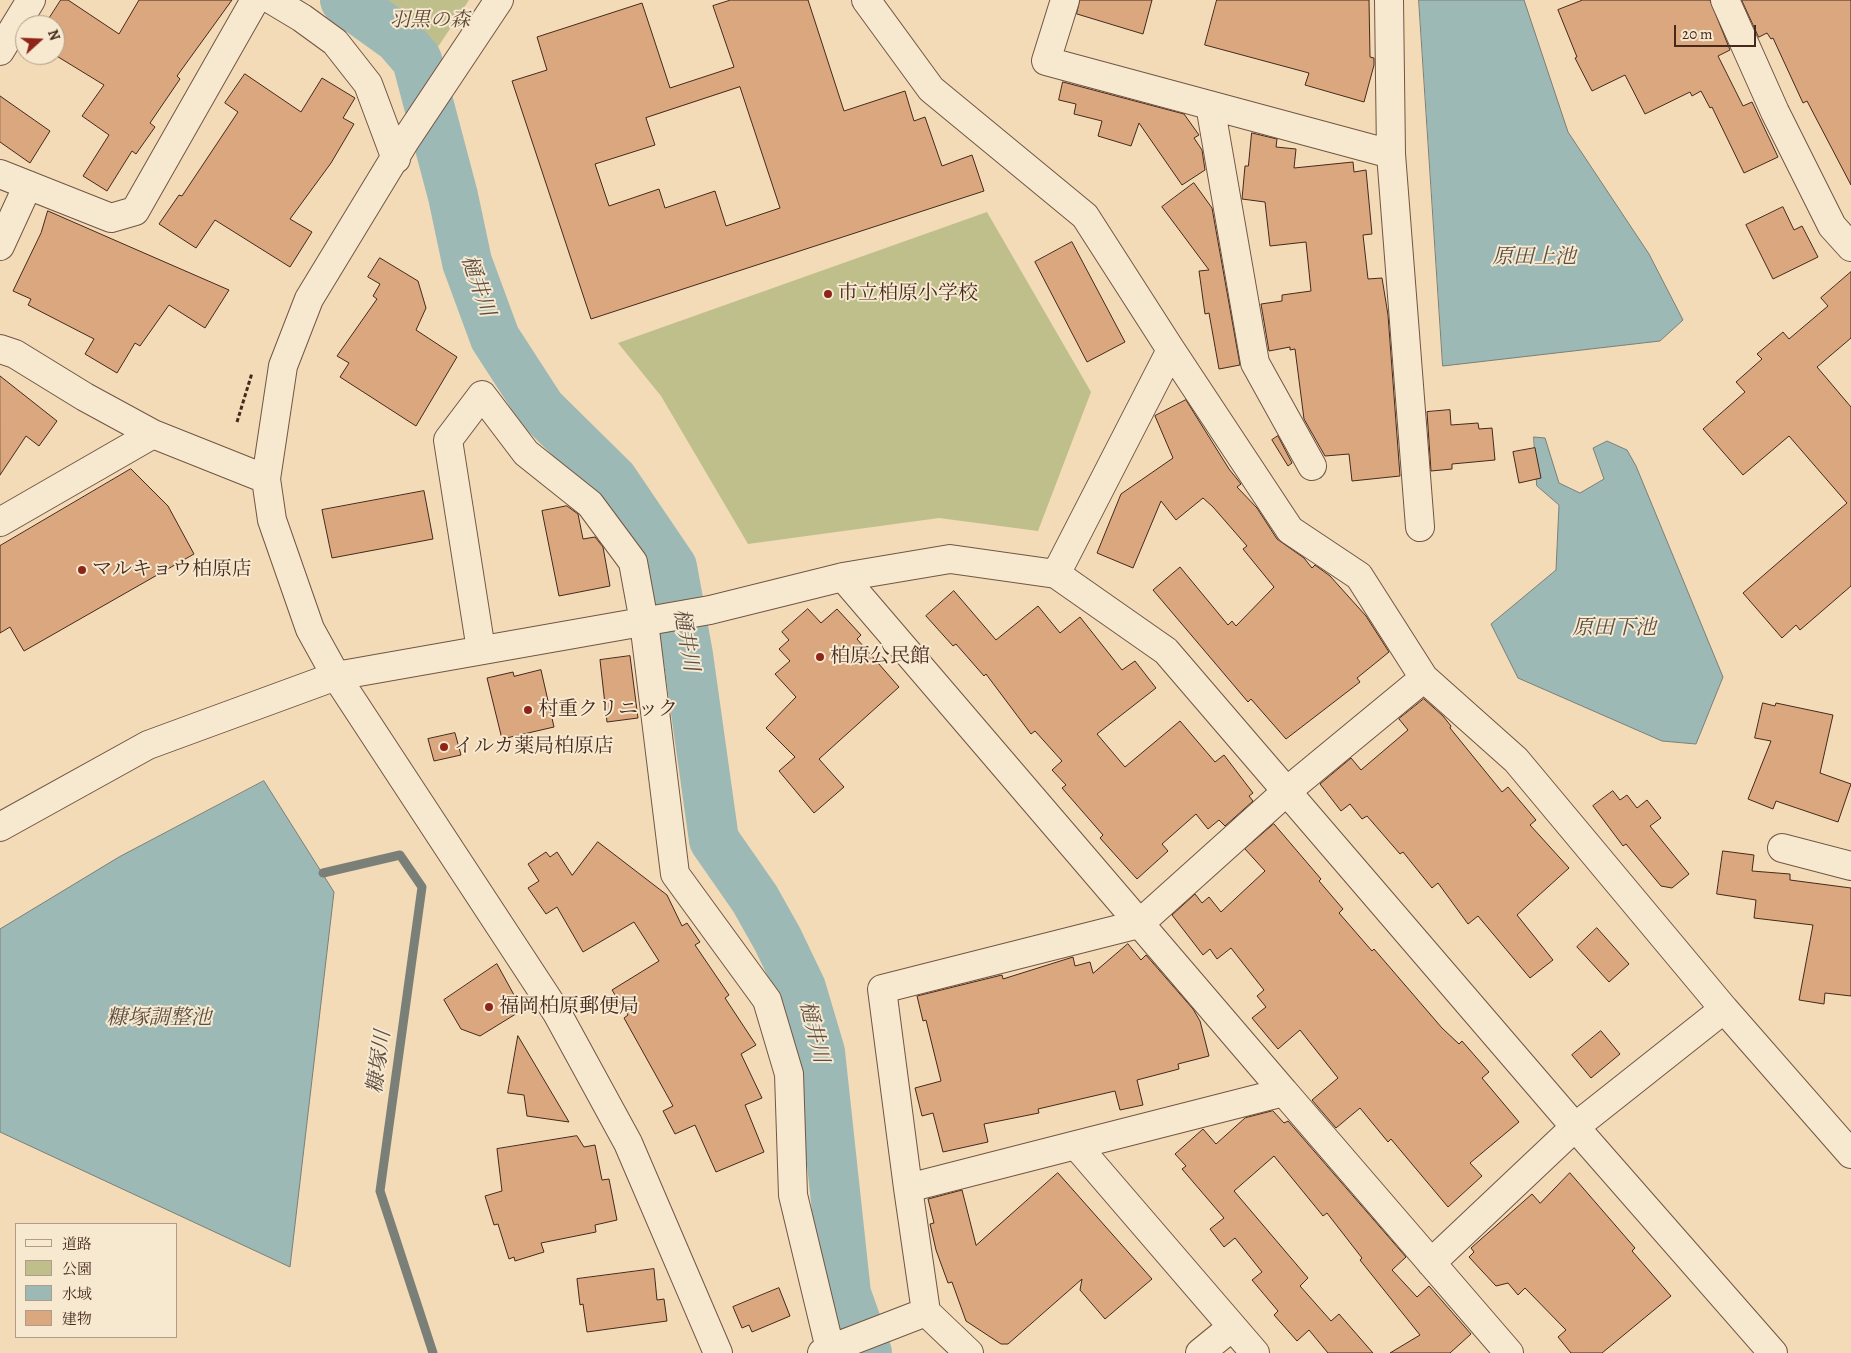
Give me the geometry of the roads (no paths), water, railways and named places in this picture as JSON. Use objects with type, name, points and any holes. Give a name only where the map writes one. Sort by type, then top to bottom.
[{"type":"street","points":[[0,51],[30,0]]},
{"type":"street","points":[[0,174],[111,218],[135,211],[255,0]]},
{"type":"street","points":[[272,0],[309,7],[368,84],[400,150]]},
{"type":"street","points":[[499,0],[439,94],[400,150],[309,299],[283,366],[266,478],[272,520],[310,629],[336,676],[557,1013],[628,1143],[718,1353]]},
{"type":"street","points":[[866,0],[931,89],[1085,216],[1290,530],[1359,576],[1424,678],[1516,760],[1724,1009],[1851,1154]]},
{"type":"street","points":[[1065,0],[1046,61],[1391,154]]},
{"type":"street","points":[[1389,0],[1391,154],[1420,527]]},
{"type":"street","points":[[1725,0],[1774,112],[1832,226],[1851,247]]},
{"type":"street","points":[[1210,106],[1254,362],[1312,466]]},
{"type":"street","points":[[0,246],[28,185]]},
{"type":"street","points":[[0,349],[15,354],[85,398],[153,434],[266,478]]},
{"type":"street","points":[[1056,574],[1171,350]]},
{"type":"street","points":[[481,650],[448,440],[482,395],[526,453],[590,504],[633,562],[651,620],[675,874],[767,1000],[789,1074],[794,1195],[832,1350],[926,1312]]},
{"type":"street","points":[[0,522],[153,434]]},
{"type":"street","points":[[0,827],[148,744],[336,676],[710,610],[843,577],[950,560],[1056,574],[1166,651],[1575,1127],[1773,1353]]},
{"type":"street","points":[[843,577],[1509,1353]]},
{"type":"street","points":[[969,1353],[926,1312],[882,989],[1139,924],[1287,790],[1424,678]]},
{"type":"street","points":[[1782,848],[1851,866]]},
{"type":"street","points":[[1431,1263],[1575,1127],[1724,1009]]},
{"type":"street","points":[[908,1188],[1284,1092]]},
{"type":"street","points":[[1076,1145],[1255,1353]]},
{"type":"street","points":[[1200,1353],[1232,1327]]},
{"type":"water","name":"原田上池","points":[[1419,0],[1524,0],[1568,132],[1649,254],[1683,320],[1660,341],[1443,366]]},
{"type":"water","name":"原田下池","points":[[1534,437],[1545,438],[1559,483],[1580,493],[1604,479],[1593,448],[1607,441],[1627,450],[1636,466],[1723,677],[1696,744],[1662,741],[1518,678],[1491,624],[1556,570],[1559,505],[1537,486]]},
{"type":"water","name":"糠塚調整池","points":[[264,781],[334,892],[290,1267],[0,1132],[0,929],[119,857]]},
{"type":"waterway","name":"樋井川","points":[[345,0],[398,38],[417,60],[453,196],[467,262],[495,338],[541,409],[613,480],[672,567],[688,655],[714,840],[755,899],[778,940],[801,988],[820,1052],[846,1294],[867,1353]]},
{"type":"waterway","name":"糠塚川","points":[[323,873],[400,855],[422,887],[380,1191],[433,1353]]},
{"type":"place","name":"市立柏原小学校","points":[[828,294]]},
{"type":"place","name":"マルキョウ柏原店","points":[[82,570]]},
{"type":"place","name":"柏原公民館","points":[[820,657]]},
{"type":"place","name":"村重クリニック","points":[[528,710]]},
{"type":"place","name":"イルカ薬局柏原店","points":[[444,747]]},
{"type":"place","name":"福岡柏原郵便局","points":[[489,1007]]},
{"type":"park label","name":"羽黒の森","points":[[430,21]]}]
